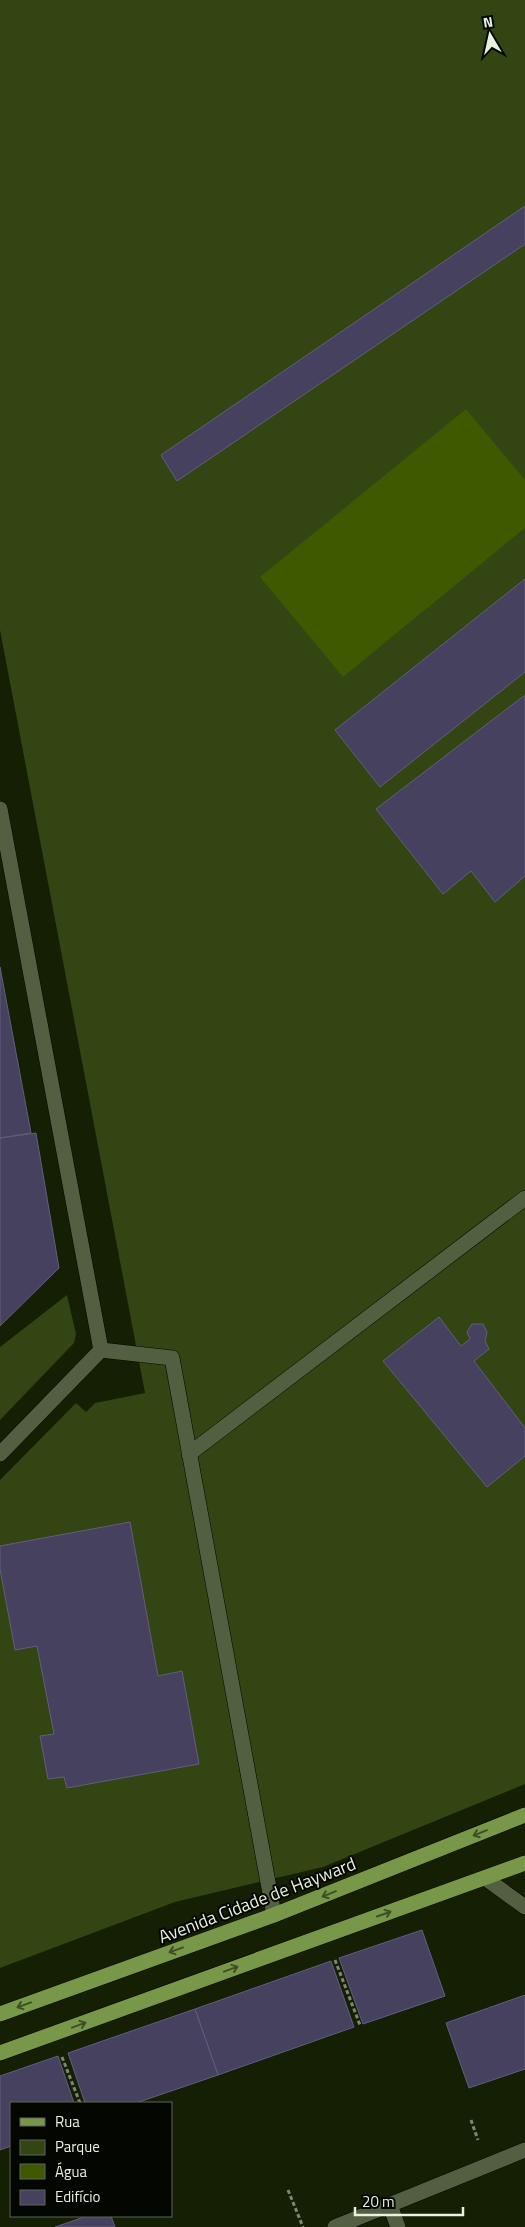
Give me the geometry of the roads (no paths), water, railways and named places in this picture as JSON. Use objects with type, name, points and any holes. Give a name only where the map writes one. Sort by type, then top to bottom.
[{"type":"main road","name":"Avenida Cidade de Hayward","points":[[0,2014],[274,1915],[525,1816]]},
{"type":"main road","points":[[0,2053],[525,1863]]},
{"type":"street","points":[[0,809],[101,1350]]},
{"type":"street","points":[[189,1454],[525,1198]]},
{"type":"street","points":[[0,1454],[101,1350]]},
{"type":"street","points":[[101,1350],[172,1358],[274,1915]]},
{"type":"street","points":[[485,1878],[525,1906]]},
{"type":"street","points":[[335,2227],[525,2150]]},
{"type":"street","points":[[390,2204],[398,2227]]},
{"type":"water","points":[[466,409],[525,480],[525,528],[343,677],[260,577]]}]
